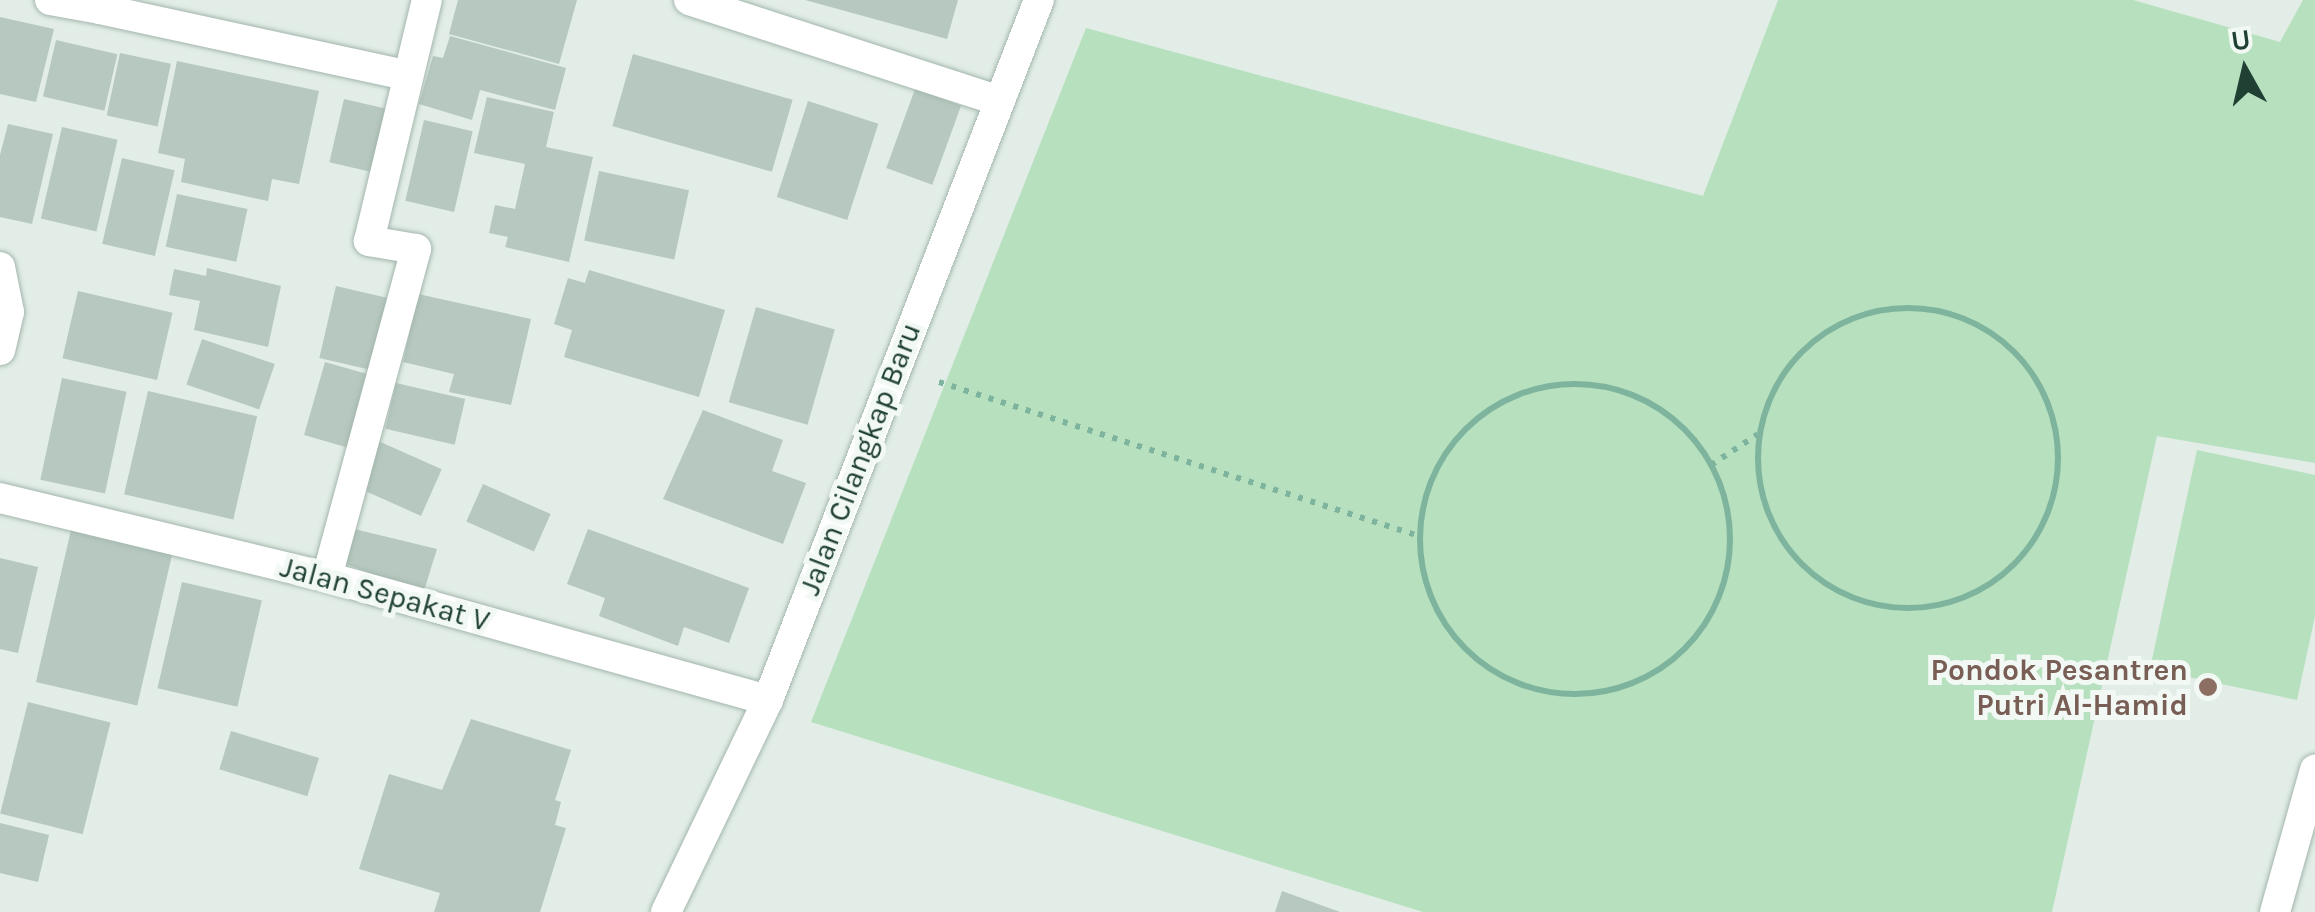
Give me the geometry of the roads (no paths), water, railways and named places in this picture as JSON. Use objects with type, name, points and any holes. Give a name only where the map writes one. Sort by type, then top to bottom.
[{"type":"street","points":[[50,0],[101,4],[406,74]]},
{"type":"street","points":[[327,578],[416,249],[369,241],[426,0]]},
{"type":"street","points":[[689,0],[996,100]]},
{"type":"street","name":"Jalan Cilangkap Baru","points":[[666,912],[768,700],[996,100],[1039,0]]},
{"type":"street","points":[[0,267],[9,312],[0,350]]},
{"type":"street","name":"Jalan Sepakat V","points":[[0,498],[327,578],[768,700]]},
{"type":"street","points":[[2275,912],[2315,770]]},
{"type":"place","name":"Pondok Pesantren Putri Al-Hamid","points":[[2208,687]]}]
